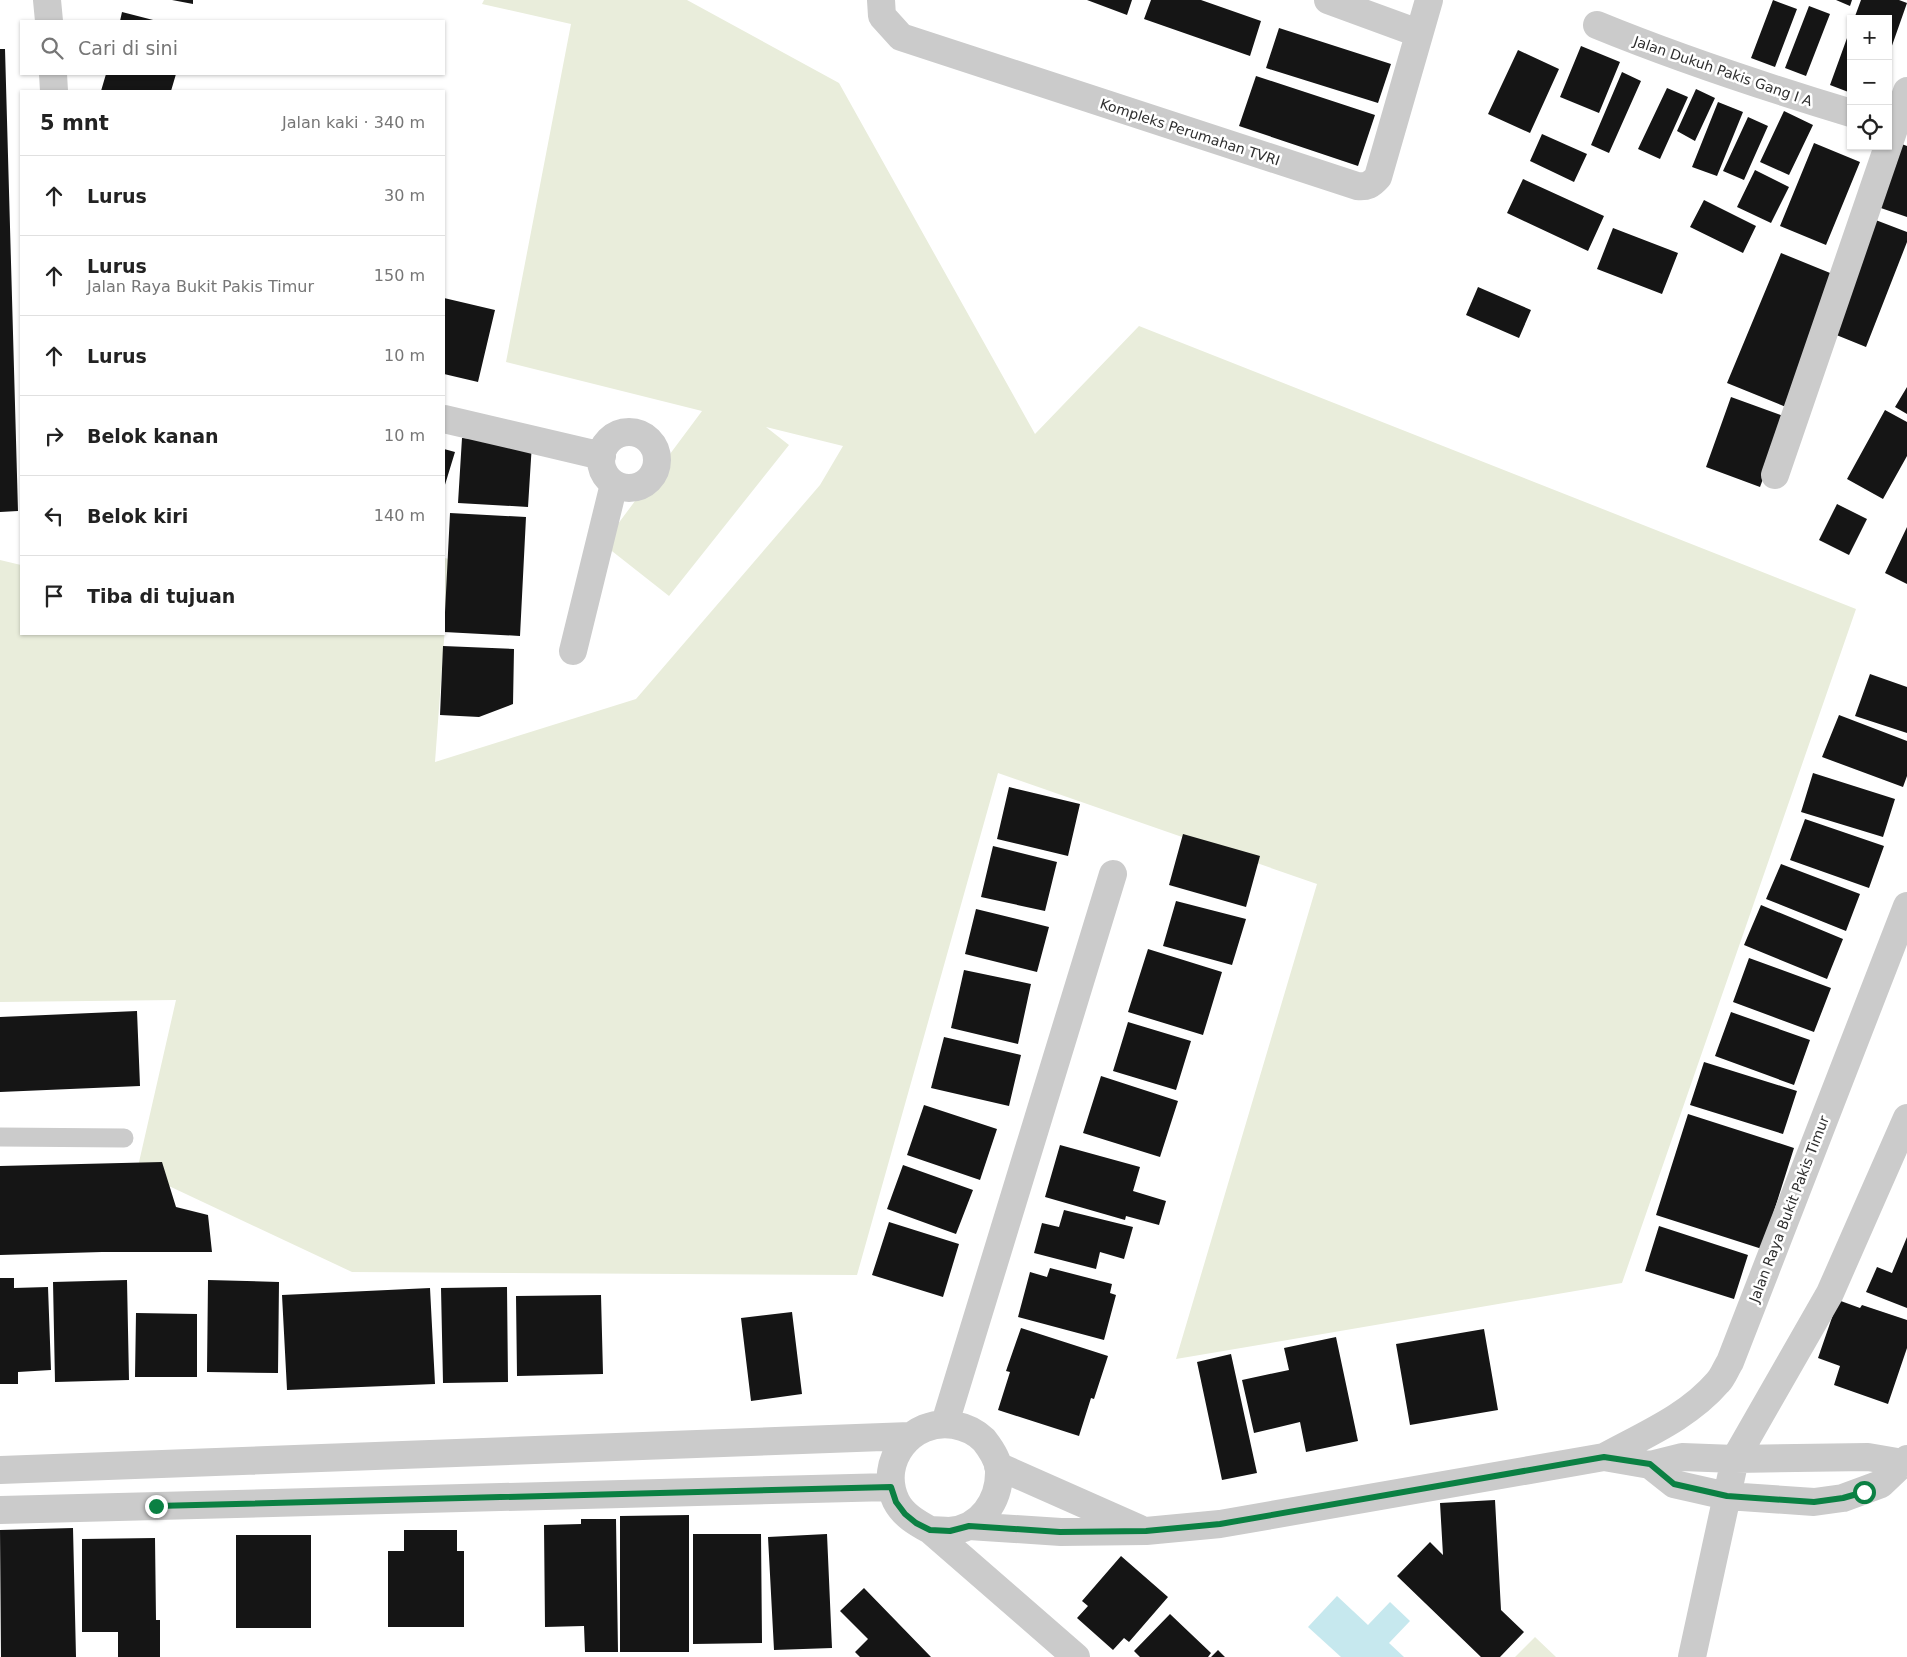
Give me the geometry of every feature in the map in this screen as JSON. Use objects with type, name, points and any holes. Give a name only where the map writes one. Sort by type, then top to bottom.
[{"type":"street","points":[[47,0],[49,20]]},
{"type":"street","name":"Kompleks Perumahan TVRI","points":[[881,0],[882,16],[900,37],[1364,187],[1368,186],[1378,177],[1429,0]]},
{"type":"street","points":[[1328,0],[1418,33]]},
{"type":"street","name":"Jalan Dukuh Pakis Gang I A","points":[[1597,25],[1632,40],[1847,112]]},
{"type":"street","points":[[53,75],[54,90]]},
{"type":"street","points":[[1775,475],[1897,128],[1907,92]]},
{"type":"street","points":[[445,419],[602,456]]},
{"type":"street","points":[[633,432],[646,438],[655,449],[658,463],[653,476],[642,486],[628,488],[614,484],[606,476],[602,467],[602,456],[607,443],[618,435],[633,432]]},
{"type":"street","points":[[573,652],[614,484]]},
{"type":"street","points":[[945,1424],[1114,874]]},
{"type":"street","name":"Jalan Raya Bukit Pakis Timur","points":[[969,1526],[1060,1532],[1146,1531],[1220,1524],[1604,1457],[1680,1416],[1719,1381],[1730,1362],[1907,906]]},
{"type":"street","points":[[1692,1657],[1735,1459],[1830,1294],[1907,1118]]},
{"type":"street","points":[[930,1530],[950,1531],[969,1526],[984,1515],[994,1501],[999,1484],[998,1466],[992,1449],[979,1436],[963,1426],[945,1424],[926,1426],[910,1436],[898,1450],[891,1468],[891,1487],[896,1502],[905,1514],[916,1523],[930,1530],[1076,1657]]},
{"type":"street","points":[[0,1470],[910,1436]]},
{"type":"street","name":"Jalan Raya Bukit Pakis Timur","points":[[1604,1457],[1650,1464],[1682,1456],[1735,1459],[1868,1457],[1905,1461]]},
{"type":"street","points":[[1650,1464],[1674,1484],[1727,1496],[1814,1502],[1843,1498],[1881,1484],[1905,1461]]},
{"type":"street","points":[[154,1464],[156,1506]]},
{"type":"street","name":"Jalan Raya Bukit Pakis Timur","points":[[998,1466],[1146,1531]]},
{"type":"street","points":[[29,1469],[31,1510]]},
{"type":"street","points":[[0,1510],[891,1487]]},
{"type":"lane","points":[[0,1137],[124,1138]]},
{"type":"green space","points":[[484,0],[687,0],[839,83],[1035,434],[1139,326],[1856,609],[1622,1283],[1176,1359],[1317,884],[998,773],[857,1275],[352,1272],[137,1171],[176,1000],[0,1002],[0,560],[20,565],[20,635],[444,635],[435,762],[636,699],[820,485],[843,446],[766,427],[789,445],[669,596],[603,544],[702,411],[506,362],[571,24],[482,4]]},
{"type":"green space","points":[[445,558],[450,559],[445,627]]},
{"type":"green space","points":[[1535,1637],[1556,1657],[1515,1657]]},
{"type":"water","points":[[1337,1596],[1368,1625],[1390,1602],[1410,1621],[1389,1643],[1404,1657],[1341,1657],[1308,1627]]},
{"type":"building","points":[[172,0],[193,0],[193,4]]},
{"type":"building","points":[[1087,0],[1132,0],[1127,15]]},
{"type":"building","points":[[1151,0],[1201,0],[1261,21],[1250,56],[1144,19]]},
{"type":"building","points":[[1773,0],[1797,9],[1775,67],[1751,58]]},
{"type":"building","points":[[1836,0],[1852,0],[1850,6]]},
{"type":"building","points":[[1861,0],[1899,0],[1907,3],[1892,46],[1892,15],[1855,15]]},
{"type":"building","points":[[1809,6],[1830,14],[1806,76],[1785,68]]},
{"type":"building","points":[[122,12],[153,20],[120,20]]},
{"type":"building","points":[[1279,28],[1391,64],[1378,103],[1266,68]]},
{"type":"building","points":[[1847,38],[1847,91],[1830,85]]},
{"type":"building","points":[[1581,46],[1620,62],[1599,113],[1560,97]]},
{"type":"building","points":[[0,49],[5,49],[18,511],[0,512]]},
{"type":"building","points":[[1518,50],[1559,69],[1530,133],[1488,114]]},
{"type":"building","points":[[1622,72],[1641,81],[1609,153],[1591,145]]},
{"type":"building","points":[[106,75],[176,75],[171,90],[101,90]]},
{"type":"building","points":[[1256,76],[1375,115],[1358,166],[1239,126]]},
{"type":"building","points":[[1667,88],[1688,97],[1660,159],[1638,149]]},
{"type":"building","points":[[1696,89],[1715,98],[1695,141],[1677,131]]},
{"type":"building","points":[[1718,102],[1743,112],[1717,176],[1692,167]]},
{"type":"building","points":[[1784,111],[1813,125],[1789,175],[1760,162]]},
{"type":"building","points":[[1748,117],[1768,126],[1744,180],[1723,171]]},
{"type":"building","points":[[1542,134],[1587,154],[1574,182],[1530,161]]},
{"type":"building","points":[[1814,143],[1860,162],[1826,245],[1780,226]]},
{"type":"building","points":[[1899,143],[1907,146],[1907,217],[1875,206]]},
{"type":"building","points":[[1755,170],[1789,187],[1771,223],[1737,207]]},
{"type":"building","points":[[1523,179],[1604,216],[1588,251],[1507,213]]},
{"type":"building","points":[[1704,200],[1756,226],[1743,253],[1690,227]]},
{"type":"building","points":[[1873,219],[1907,232],[1907,242],[1866,347],[1829,332]]},
{"type":"building","points":[[1613,228],[1678,253],[1662,294],[1597,269]]},
{"type":"building","points":[[1781,253],[1840,277],[1786,407],[1727,383]]},
{"type":"building","points":[[1478,287],[1531,310],[1519,338],[1466,315]]},
{"type":"building","points":[[445,298],[495,310],[478,382],[445,374]]},
{"type":"building","points":[[1907,387],[1907,414],[1895,407]]},
{"type":"building","points":[[1731,397],[1786,417],[1760,487],[1706,467]]},
{"type":"building","points":[[1885,410],[1907,422],[1907,456],[1883,499],[1847,479]]},
{"type":"building","points":[[462,438],[532,443],[528,507],[458,503]]},
{"type":"building","points":[[445,449],[455,452],[445,485]]},
{"type":"building","points":[[1837,504],[1867,519],[1849,555],[1819,540]]},
{"type":"building","points":[[450,513],[526,517],[520,636],[445,632]]},
{"type":"building","points":[[1907,527],[1907,584],[1885,573]]},
{"type":"building","points":[[443,646],[514,649],[513,704],[479,717],[440,715]]},
{"type":"building","points":[[1870,674],[1907,687],[1907,733],[1855,716]]},
{"type":"building","points":[[1839,715],[1907,741],[1907,776],[1903,787],[1822,757]]},
{"type":"building","points":[[1813,773],[1895,799],[1883,837],[1801,812]]},
{"type":"building","points":[[1009,787],[1080,804],[1068,856],[997,839]]},
{"type":"building","points":[[1805,819],[1884,846],[1869,888],[1790,860]]},
{"type":"building","points":[[1183,834],[1260,856],[1246,907],[1169,885]]},
{"type":"building","points":[[993,846],[1057,862],[1045,911],[981,897]]},
{"type":"building","points":[[1781,864],[1860,894],[1846,931],[1766,899]]},
{"type":"building","points":[[1176,901],[1246,919],[1232,965],[1163,946]]},
{"type":"building","points":[[1761,905],[1843,939],[1827,979],[1744,945]]},
{"type":"building","points":[[976,909],[1049,927],[1037,972],[965,954]]},
{"type":"building","points":[[1148,949],[1222,972],[1203,1035],[1128,1012]]},
{"type":"building","points":[[1749,958],[1831,988],[1814,1032],[1733,1002]]},
{"type":"building","points":[[964,970],[1031,984],[1018,1044],[951,1028]]},
{"type":"building","points":[[137,1011],[140,1086],[0,1092],[0,1017]]},
{"type":"building","points":[[1731,1012],[1810,1040],[1794,1085],[1715,1056]]},
{"type":"building","points":[[1128,1022],[1191,1041],[1176,1090],[1113,1071]]},
{"type":"building","points":[[944,1037],[1021,1055],[1009,1106],[931,1088]]},
{"type":"building","points":[[1704,1062],[1797,1091],[1783,1134],[1690,1105]]},
{"type":"building","points":[[1101,1076],[1178,1101],[1160,1157],[1083,1133]]},
{"type":"building","points":[[924,1105],[997,1129],[980,1180],[907,1155]]},
{"type":"building","points":[[1688,1114],[1794,1148],[1762,1249],[1656,1215]]},
{"type":"building","points":[[1060,1145],[1140,1167],[1133,1191],[1166,1201],[1159,1225],[1126,1216],[1125,1220],[1045,1197]]},
{"type":"building","points":[[162,1162],[176,1207],[208,1215],[212,1252],[102,1252],[0,1255],[0,1166]]},
{"type":"building","points":[[903,1165],[973,1190],[956,1234],[887,1209]]},
{"type":"building","points":[[1064,1210],[1133,1227],[1124,1259],[1100,1252],[1096,1269],[1034,1253],[1042,1223],[1059,1227]]},
{"type":"building","points":[[889,1222],[959,1244],[943,1297],[872,1275]]},
{"type":"building","points":[[1659,1226],[1748,1255],[1734,1299],[1645,1271]]},
{"type":"building","points":[[1907,1237],[1907,1308],[1866,1292],[1877,1267],[1892,1273]]},
{"type":"building","points":[[1050,1268],[1112,1284],[1110,1293],[1116,1295],[1104,1340],[1018,1317],[1030,1272],[1047,1277]]},
{"type":"building","points":[[0,1278],[14,1278],[14,1288],[48,1287],[51,1370],[18,1372],[18,1384],[0,1384]]},
{"type":"building","points":[[127,1280],[129,1380],[55,1382],[53,1282]]},
{"type":"building","points":[[208,1280],[279,1282],[278,1373],[207,1372]]},
{"type":"building","points":[[507,1287],[508,1382],[443,1383],[441,1288]]},
{"type":"building","points":[[430,1288],[435,1384],[287,1390],[282,1295]]},
{"type":"building","points":[[601,1295],[603,1374],[517,1376],[516,1296]]},
{"type":"building","points":[[1838,1300],[1860,1308],[1862,1305],[1907,1320],[1907,1348],[1888,1404],[1834,1385],[1840,1366],[1818,1358]]},
{"type":"building","points":[[792,1312],[802,1394],[751,1401],[741,1318]]},
{"type":"building","points":[[136,1313],[197,1314],[197,1377],[135,1377]]},
{"type":"building","points":[[1021,1328],[1108,1356],[1094,1399],[1091,1398],[1079,1436],[998,1410],[1010,1372],[1006,1371]]},
{"type":"building","points":[[1484,1329],[1498,1410],[1410,1425],[1396,1344]]},
{"type":"building","points":[[1336,1337],[1358,1441],[1306,1452],[1300,1422],[1254,1433],[1242,1380],[1289,1370],[1284,1348]]},
{"type":"building","points":[[1231,1354],[1257,1473],[1222,1480],[1197,1362]]},
{"type":"building","points":[[1495,1500],[1501,1610],[1524,1632],[1500,1657],[1481,1657],[1397,1576],[1430,1542],[1443,1555],[1440,1503]]},
{"type":"building","points":[[689,1515],[689,1652],[620,1652],[620,1516]]},
{"type":"building","points":[[581,1519],[616,1519],[618,1652],[585,1652],[584,1626],[545,1627],[544,1525],[581,1524]]},
{"type":"building","points":[[73,1528],[76,1657],[1,1657],[0,1530]]},
{"type":"building","points":[[404,1530],[457,1530],[457,1551],[464,1551],[464,1627],[388,1627],[388,1551],[404,1551]]},
{"type":"building","points":[[693,1534],[761,1534],[762,1643],[693,1644]]},
{"type":"building","points":[[827,1534],[832,1648],[774,1650],[768,1537]]},
{"type":"building","points":[[236,1535],[311,1535],[311,1628],[236,1628]]},
{"type":"building","points":[[155,1538],[156,1620],[160,1620],[160,1657],[118,1657],[118,1632],[82,1632],[82,1539]]},
{"type":"building","points":[[1121,1556],[1168,1597],[1129,1642],[1124,1638],[1113,1650],[1077,1618],[1088,1606],[1082,1601]]},
{"type":"building","points":[[864,1588],[931,1657],[860,1657],[855,1652],[868,1639],[840,1611]]},
{"type":"building","points":[[1170,1614],[1211,1653],[1208,1657],[1140,1657],[1134,1651]]},
{"type":"building","points":[[1218,1650],[1225,1657],[1211,1657]]},
{"type":"route","points":[[156,1506],[891,1487],[896,1502],[905,1514],[916,1523],[930,1530],[950,1531],[969,1526],[1060,1532],[1146,1531],[1220,1524],[1604,1457],[1650,1464],[1674,1484],[1727,1496],[1814,1502],[1843,1498],[1864,1492]]}]
